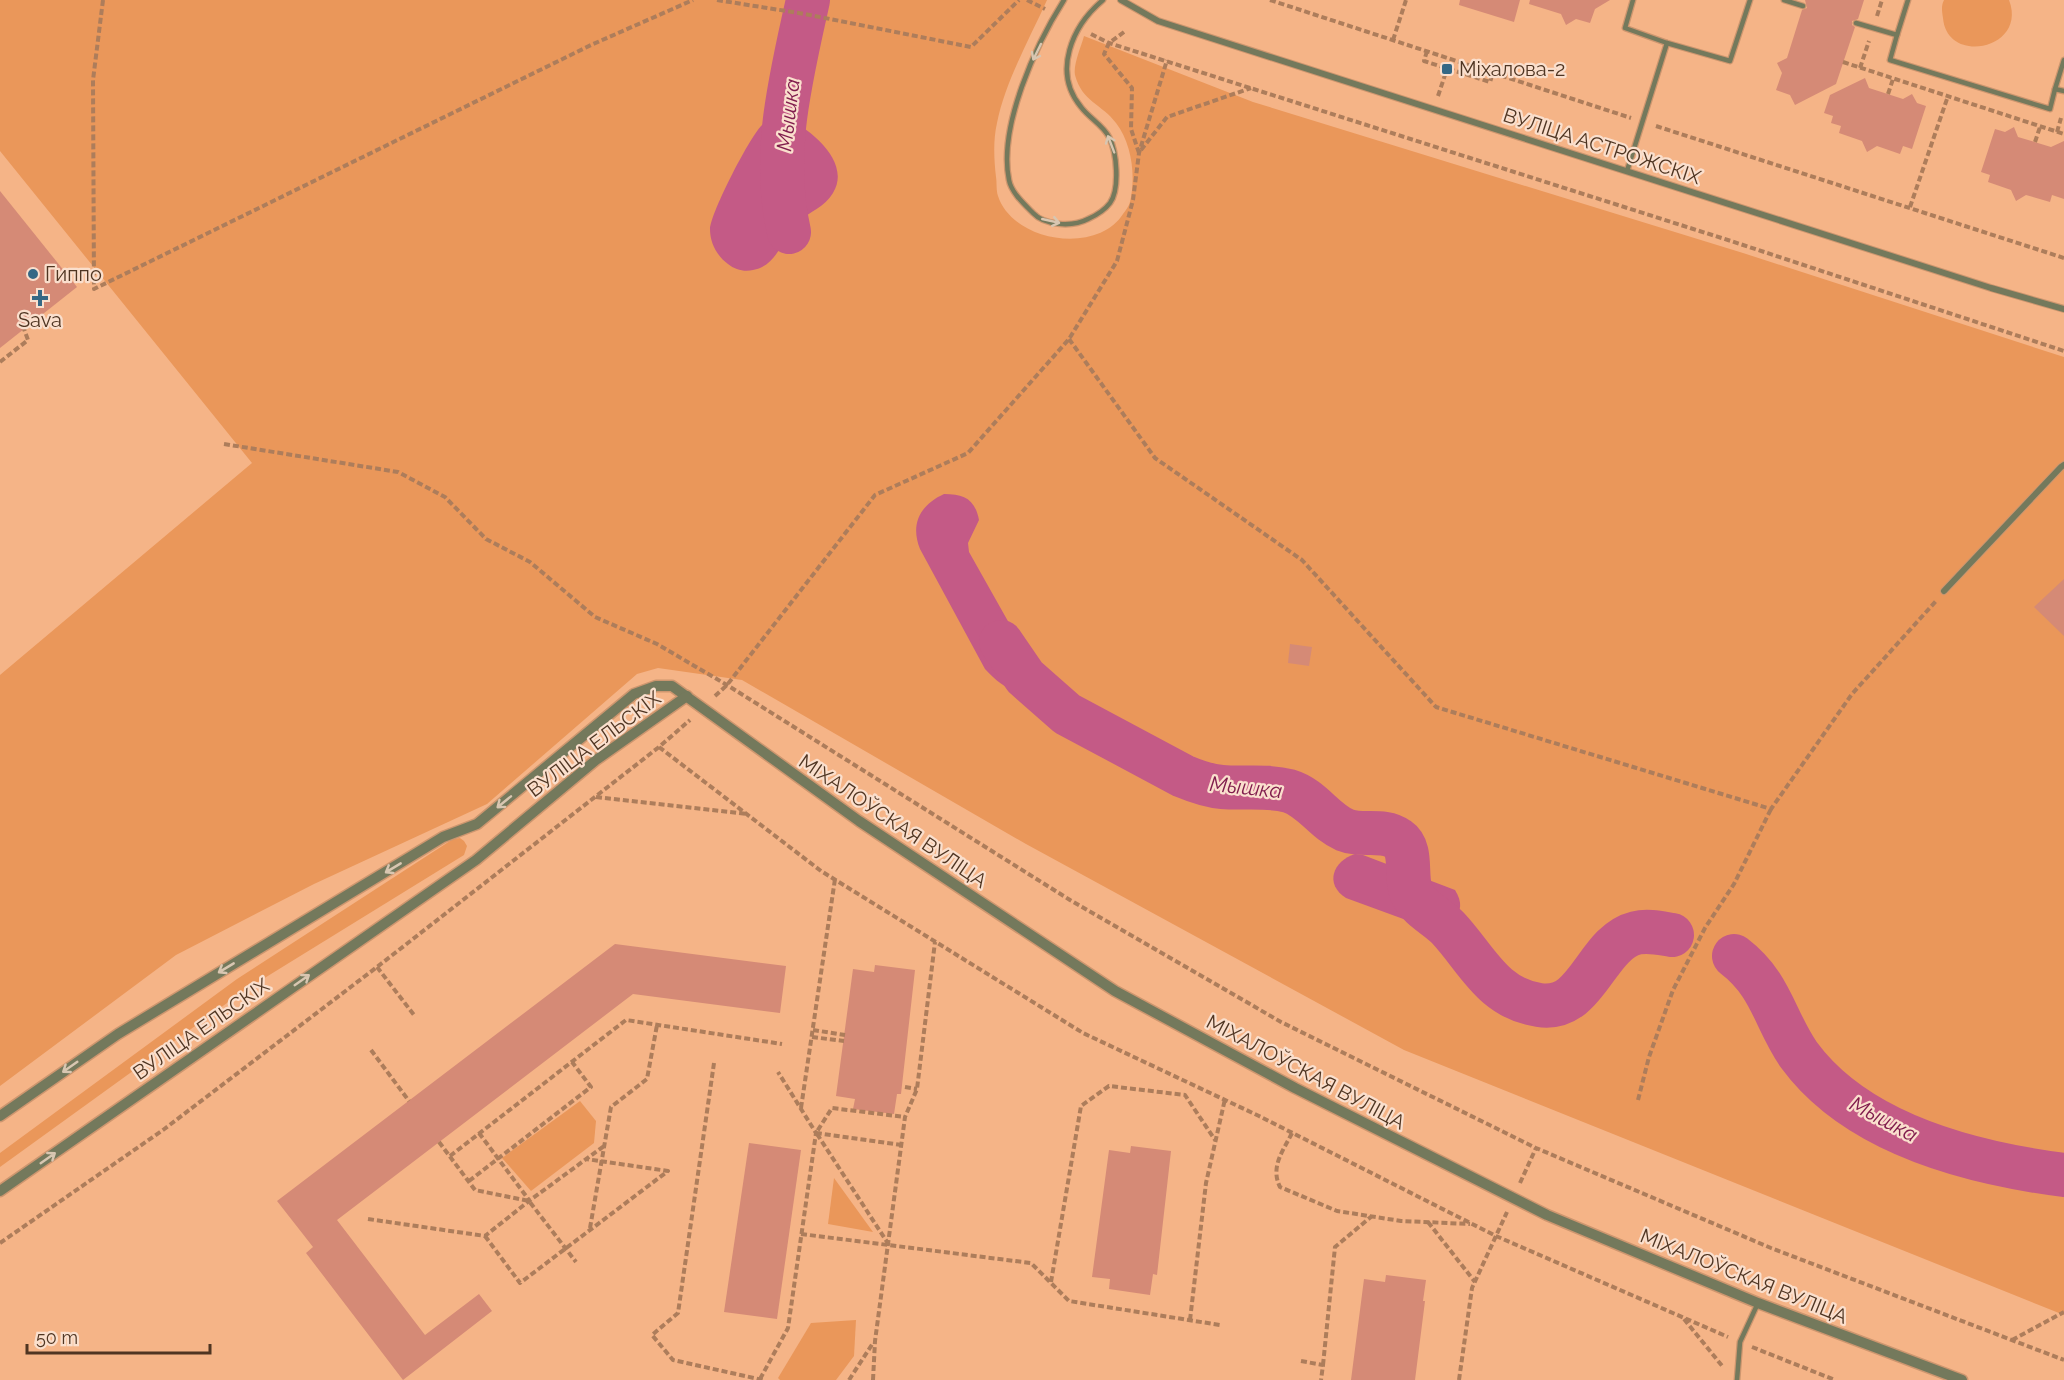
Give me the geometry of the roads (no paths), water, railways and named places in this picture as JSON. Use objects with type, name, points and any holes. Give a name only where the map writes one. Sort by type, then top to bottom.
[{"type":"street","name":"ВУЛІЦА АСТРОЖСКІХ","points":[[1121,0],[1158,21],[1991,288],[2064,309]]},
{"type":"street","points":[[1944,591],[2064,465]]},
{"type":"street","name":"ВУЛІЦА ЕЛЬСКІХ","points":[[0,1116],[118,1034],[443,837],[477,824],[634,694],[656,686],[672,686],[687,696],[596,760],[476,860],[0,1191]]},
{"type":"street","name":"МІХАЛОЎСКАЯ ВУЛІЦА","points":[[687,696],[859,821],[1115,991],[1295,1088],[1522,1203],[1758,1303],[1962,1380]]},
{"type":"lane","points":[[1064,0],[1054,15],[1025,75],[1010,124],[1008,159],[1009,181],[1020,200],[1036,216],[1053,223],[1081,223],[1101,213],[1112,201],[1117,175],[1115,154],[1109,137],[1081,108],[1070,92],[1066,74],[1070,45],[1091,10],[1103,0]]},
{"type":"lane","points":[[1633,0],[1624,28],[1730,61],[1750,0]]},
{"type":"lane","points":[[1784,0],[1803,6]]},
{"type":"lane","points":[[1908,0],[1890,60],[2049,109],[2064,60]]},
{"type":"lane","points":[[1856,23],[1897,35]]},
{"type":"lane","points":[[1627,171],[1667,43]]},
{"type":"lane","points":[[2055,89],[2064,91]]},
{"type":"lane","points":[[1737,1380],[1740,1342],[1758,1303]]},
{"type":"waterway","name":"Мышка","points":[[789,232],[782,173],[785,116],[808,0]]},
{"type":"waterway","name":"Мышка","points":[[1001,642],[1025,677],[1067,714],[1183,776],[1217,786],[1272,788],[1289,791],[1297,794],[1345,830],[1386,834],[1398,839],[1406,850],[1410,887],[1415,899],[1448,928],[1497,986],[1523,1001],[1539,1005],[1556,1005],[1569,999],[1622,939],[1640,932],[1672,935]]},
{"type":"waterway","name":"Мышка","points":[[1734,956],[1747,967],[1765,991],[1799,1055],[1823,1082],[1852,1105],[1884,1125],[1955,1153],[2028,1170],[2064,1175]]},
{"type":"place","name":"Міхалова-2","points":[[1447,69]]},
{"type":"place","name":"Гиппо","points":[[33,274]]},
{"type":"place","name":"Sava","points":[[40,298]]}]
